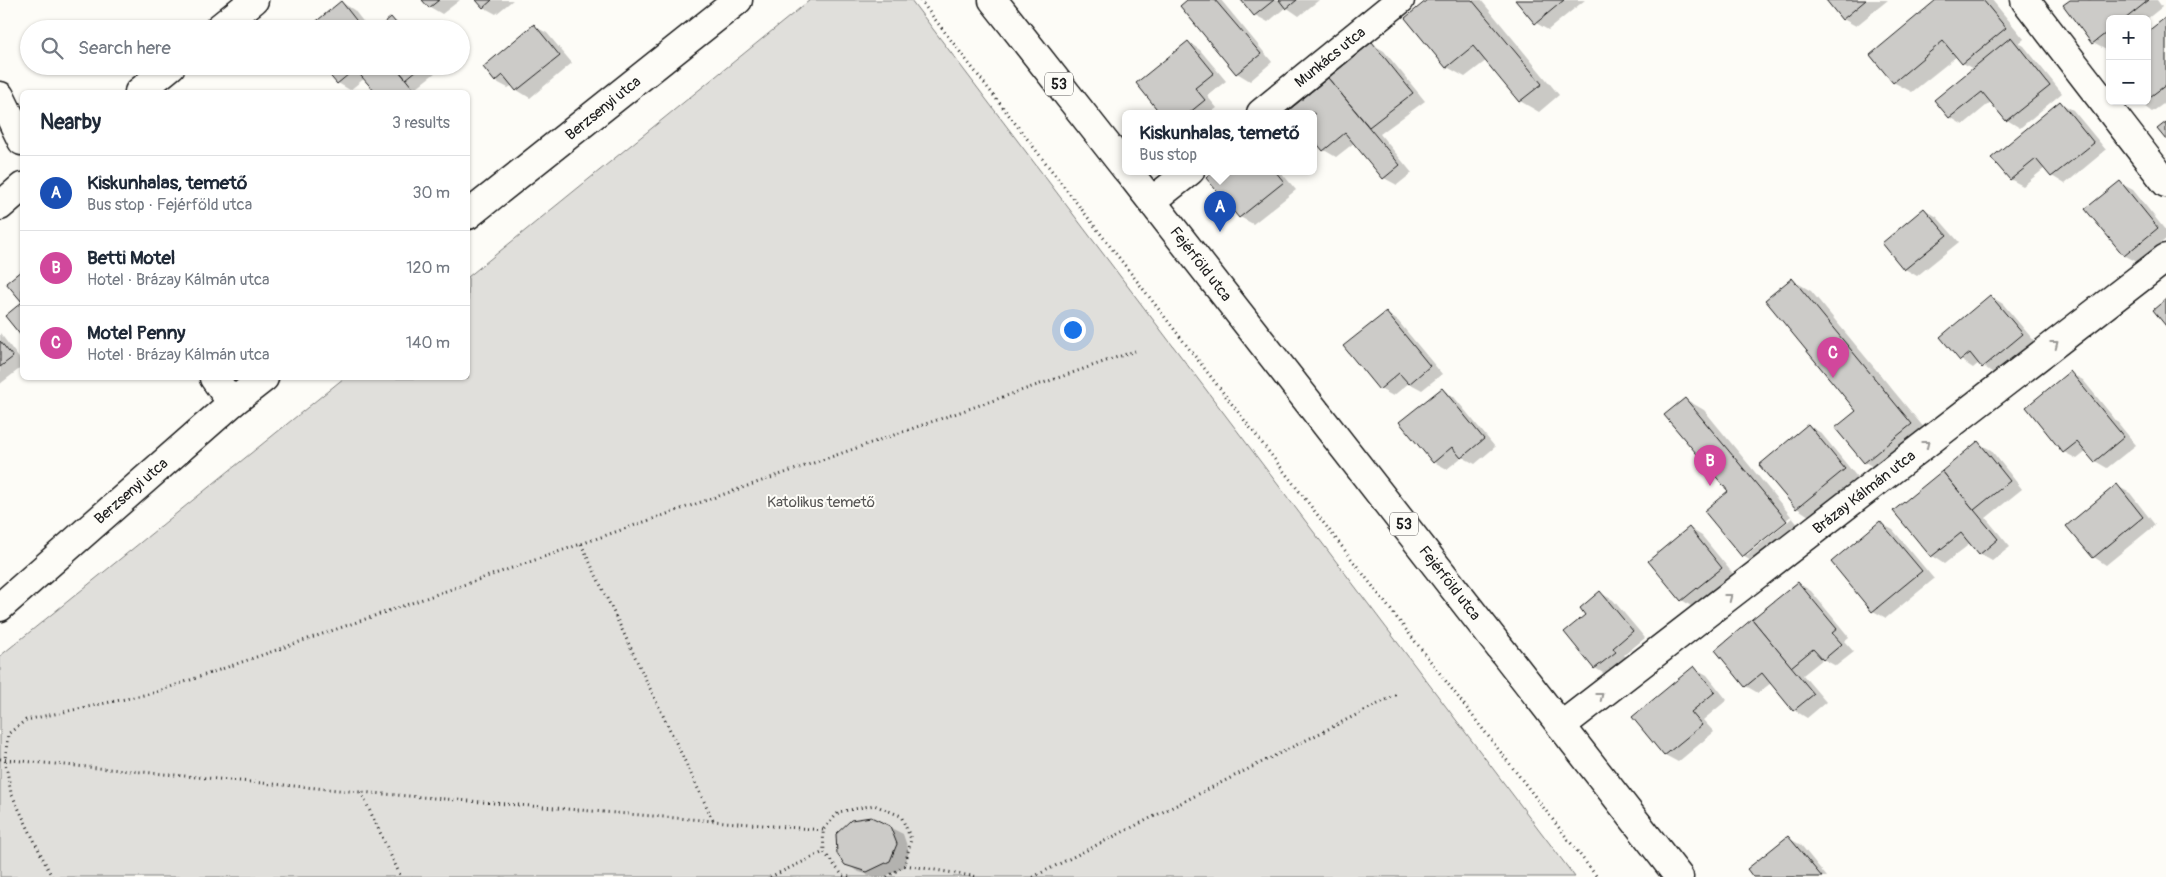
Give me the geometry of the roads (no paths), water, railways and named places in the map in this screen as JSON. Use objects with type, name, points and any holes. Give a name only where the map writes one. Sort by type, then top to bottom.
[{"type":"street","points":[[229,20],[254,0]]},
{"type":"street","name":"Berzsenyi utca","points":[[470,214],[738,0]]},
{"type":"street","name":"Fejérföld utca","points":[[993,0],[1122,164]]},
{"type":"street","name":"Munkács utca","points":[[1265,110],[1400,0]]},
{"type":"street","points":[[2025,0],[2166,183]]},
{"type":"street","points":[[141,90],[160,75]]},
{"type":"street","points":[[0,96],[20,136]]},
{"type":"street","name":"Fejérföld utca","points":[[1131,175],[1680,877]]},
{"type":"street","points":[[1152,201],[1185,175]]},
{"type":"street","points":[[0,206],[20,189]]},
{"type":"street","name":"Brázay Kálmán utca","points":[[1562,726],[2166,258]]},
{"type":"street","points":[[215,380],[232,403]]},
{"type":"street","name":"Berzsenyi utca","points":[[0,607],[232,403],[261,380]]},
{"type":"place","name":"Kiskunhalas, temető","points":[[1220,232]]},
{"type":"place","name":"Motel Penny","points":[[1833,378]]},
{"type":"place","name":"Betti Motel","points":[[1710,486]]},
{"type":"park label","name":"Katolikus temető","points":[[821,502]]}]
